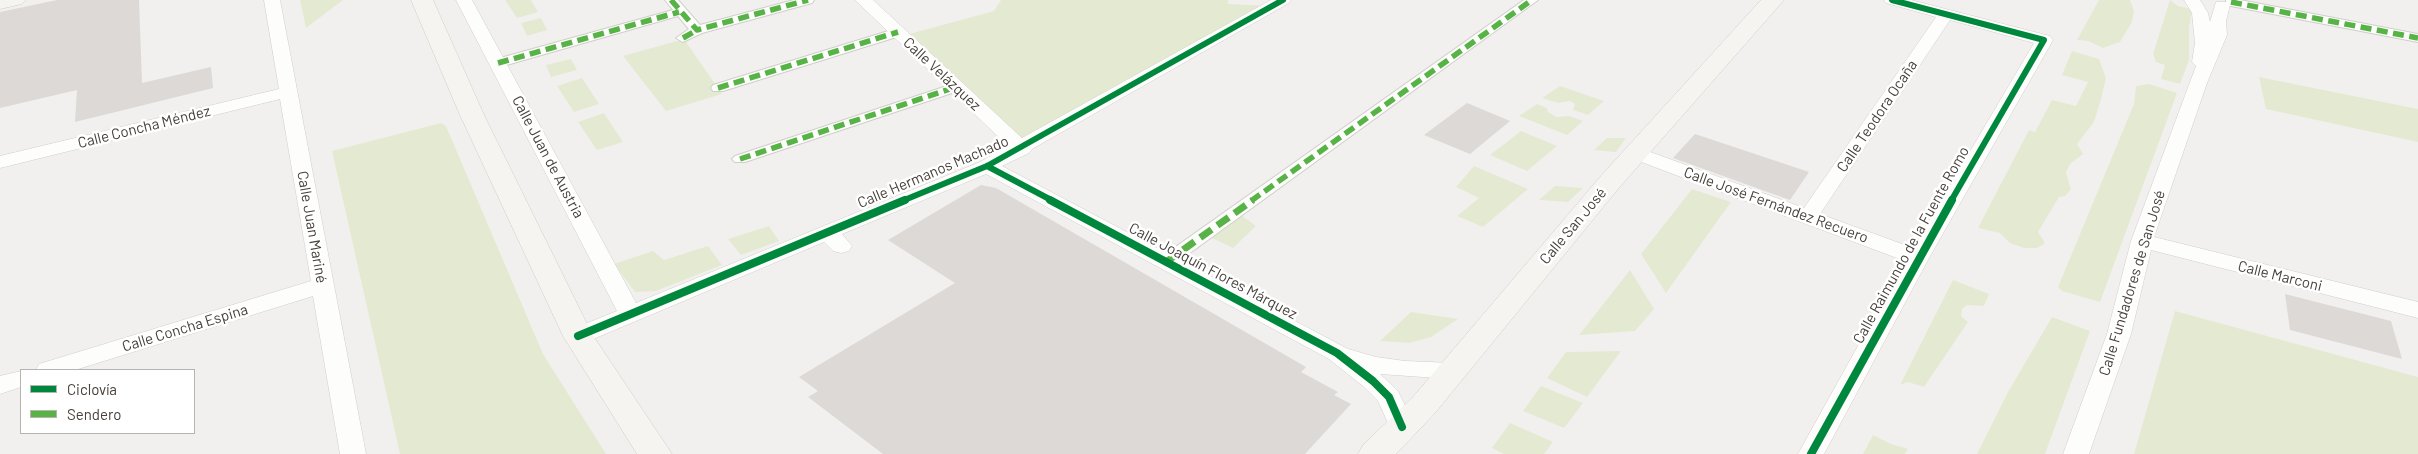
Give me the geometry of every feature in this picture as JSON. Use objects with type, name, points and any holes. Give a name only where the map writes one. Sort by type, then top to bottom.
[{"type":"main road","points":[[0,3],[15,0]]},
{"type":"main road","points":[[422,0],[472,115],[578,336],[655,454]]},
{"type":"main road","name":"Calle San José","points":[[1376,454],[1424,405],[1635,153],[1773,0]]},
{"type":"street","name":"Calle Juan Mariné","points":[[272,0],[353,454]]},
{"type":"street","name":"Calle Juan de Austria","points":[[464,0],[631,315]]},
{"type":"street","points":[[671,0],[679,12],[697,30]]},
{"type":"street","points":[[683,38],[697,30],[808,0]]},
{"type":"street","name":"Calle Velázquez","points":[[863,0],[1022,149]]},
{"type":"street","name":"Calle Hermanos Machado","points":[[578,336],[631,315],[686,299],[834,239],[1022,149],[1283,0]]},
{"type":"street","points":[[1166,262],[1532,0]]},
{"type":"street","points":[[1892,0],[1916,3],[1946,14]]},
{"type":"street","points":[[2194,0],[2228,2],[2418,38]]},
{"type":"street","name":"Calle Fundadores de San José","points":[[2194,0],[2200,13],[2204,43],[2198,83]]},
{"type":"street","name":"Calle Fundadores de San José","points":[[2076,454],[2119,334],[2142,242],[2198,83],[2218,35],[2218,21],[2228,2]]},
{"type":"street","points":[[498,63],[679,12]]},
{"type":"street","name":"Calle Raimundo de la Fuente Romo","points":[[1811,454],[1918,258],[2044,40],[1946,14]]},
{"type":"street","name":"Calle Teodora Ocaña","points":[[1808,217],[1946,14]]},
{"type":"street","points":[[718,88],[898,32]]},
{"type":"street","points":[[740,159],[956,87]]},
{"type":"street","name":"Calle Concha Méndez","points":[[0,162],[288,92]]},
{"type":"street","name":"Calle José Fernández Recuero","points":[[1635,153],[1918,258]]},
{"type":"street","name":"Calle Joaquín Flores Márquez","points":[[987,166],[1337,353],[1373,381],[1388,397],[1402,427]]},
{"type":"street","name":"Calle Marconi","points":[[2142,242],[2418,310]]},
{"type":"street","name":"Calle Concha Espina","points":[[51,369],[323,285]]},
{"type":"street","name":"Calle Joaquín Flores Márquez","points":[[1337,353],[1376,365],[1404,369],[1452,371]]},
{"type":"street","points":[[0,385],[20,378]]},
{"type":"green space","points":[[300,0],[343,0],[306,28]]},
{"type":"green space","points":[[505,0],[531,0],[538,12],[517,18]]},
{"type":"green space","points":[[1001,0],[1228,0],[1228,4],[1272,6],[1022,149],[902,36],[994,11]]},
{"type":"green space","points":[[2099,0],[2130,0],[2134,11],[2132,22],[2120,42],[2103,48],[2088,41],[2077,40]]},
{"type":"green space","points":[[2170,0],[2178,6],[2192,9],[2189,28],[2189,60],[2180,84],[2161,79],[2165,65],[2156,62],[2153,54]]},
{"type":"green space","points":[[541,18],[547,30],[527,36],[521,23]]},
{"type":"green space","points":[[684,39],[722,94],[666,111],[623,56]]},
{"type":"green space","points":[[2072,51],[2099,59],[2106,78],[2101,99],[2094,122],[2077,144],[2083,154],[2070,164],[2066,173],[2071,189],[2065,196],[2059,197],[2038,232],[2044,244],[2037,248],[2024,248],[2010,243],[2000,233],[1978,228],[2029,130],[2035,132],[2052,100],[2076,106],[2088,82],[2062,75]]},
{"type":"green space","points":[[571,59],[577,70],[551,77],[546,65]]},
{"type":"green space","points":[[2259,77],[2418,109],[2418,142],[2266,109]]},
{"type":"green space","points":[[582,78],[599,104],[574,112],[557,86]]},
{"type":"green space","points":[[2149,84],[2177,93],[2100,302],[2062,291],[2058,287],[2134,104],[2136,86]]},
{"type":"green space","points":[[1560,86],[1604,101],[1588,115],[1573,110],[1575,104],[1570,101],[1558,103],[1542,98]]},
{"type":"green space","points":[[1537,104],[1547,108],[1548,112],[1557,117],[1569,116],[1583,121],[1567,135],[1519,116]]},
{"type":"green space","points":[[604,113],[623,142],[597,150],[578,122]]},
{"type":"green space","points":[[441,123],[446,126],[543,354],[606,454],[400,454],[332,151]]},
{"type":"green space","points":[[1521,131],[1557,146],[1527,171],[1490,155]]},
{"type":"green space","points":[[1607,138],[1626,138],[1616,152],[1594,150]]},
{"type":"green space","points":[[1474,166],[1528,189],[1483,227],[1457,216],[1479,198],[1456,187]]},
{"type":"green space","points":[[1555,186],[1583,188],[1568,202],[1539,200]]},
{"type":"green space","points":[[1692,189],[1731,202],[1666,293],[1641,254]]},
{"type":"green space","points":[[1241,215],[1256,226],[1233,248],[1212,238]]},
{"type":"green space","points":[[769,226],[779,241],[741,255],[728,239]]},
{"type":"green space","points":[[708,246],[722,265],[656,291],[635,292],[614,264],[653,251],[664,260]]},
{"type":"green space","points":[[1630,270],[1654,309],[1635,331],[1579,335]]},
{"type":"green space","points":[[1953,280],[1989,294],[1984,306],[1967,305],[1962,309],[1961,316],[1968,322],[1924,387],[1908,382],[1900,385]]},
{"type":"green space","points":[[2175,311],[2418,377],[2418,454],[2134,454]]},
{"type":"green space","points":[[1411,312],[1458,319],[1431,337],[1409,343],[1380,341]]},
{"type":"green space","points":[[2052,317],[2090,331],[2045,454],[1977,454],[2008,392]]},
{"type":"green space","points":[[1621,351],[1587,397],[1547,378],[1566,352]]},
{"type":"green space","points":[[1541,386],[1583,403],[1564,428],[1523,411]]},
{"type":"green space","points":[[1510,423],[1553,442],[1544,454],[1504,454],[1492,448]]},
{"type":"green space","points":[[1873,435],[1891,444],[1908,449],[1905,454],[1863,454]]},
{"type":"building","points":[[57,0],[139,0],[142,83],[211,67],[213,88],[75,122],[77,90],[0,108],[0,12]]},
{"type":"building","points":[[1467,103],[1510,121],[1470,154],[1424,135]]},
{"type":"building","points":[[1695,134],[1809,172],[1790,200],[1673,158]]},
{"type":"building","points":[[981,185],[996,188],[1306,367],[1301,372],[1338,392],[1334,395],[1351,404],[1305,454],[883,454],[808,397],[818,391],[799,377],[955,283],[888,240]]},
{"type":"building","points":[[2285,294],[2391,321],[2402,359],[2290,330]]},
{"type":"marked path","points":[[671,0],[697,30],[808,0]]},
{"type":"marked path","points":[[1166,262],[1532,0]]},
{"type":"marked path","points":[[2231,2],[2418,38]]},
{"type":"marked path","points":[[498,63],[679,12]]},
{"type":"marked path","points":[[683,38],[697,30]]},
{"type":"marked path","points":[[718,88],[898,32]]},
{"type":"marked path","points":[[740,159],[956,87]]},
{"type":"cycle path","points":[[578,336],[987,166],[1283,0]]},
{"type":"cycle path","points":[[1811,454],[1918,258],[2044,40],[1892,0]]},
{"type":"cycle path","points":[[987,166],[1337,353],[1373,381],[1389,397],[1402,427]]}]
